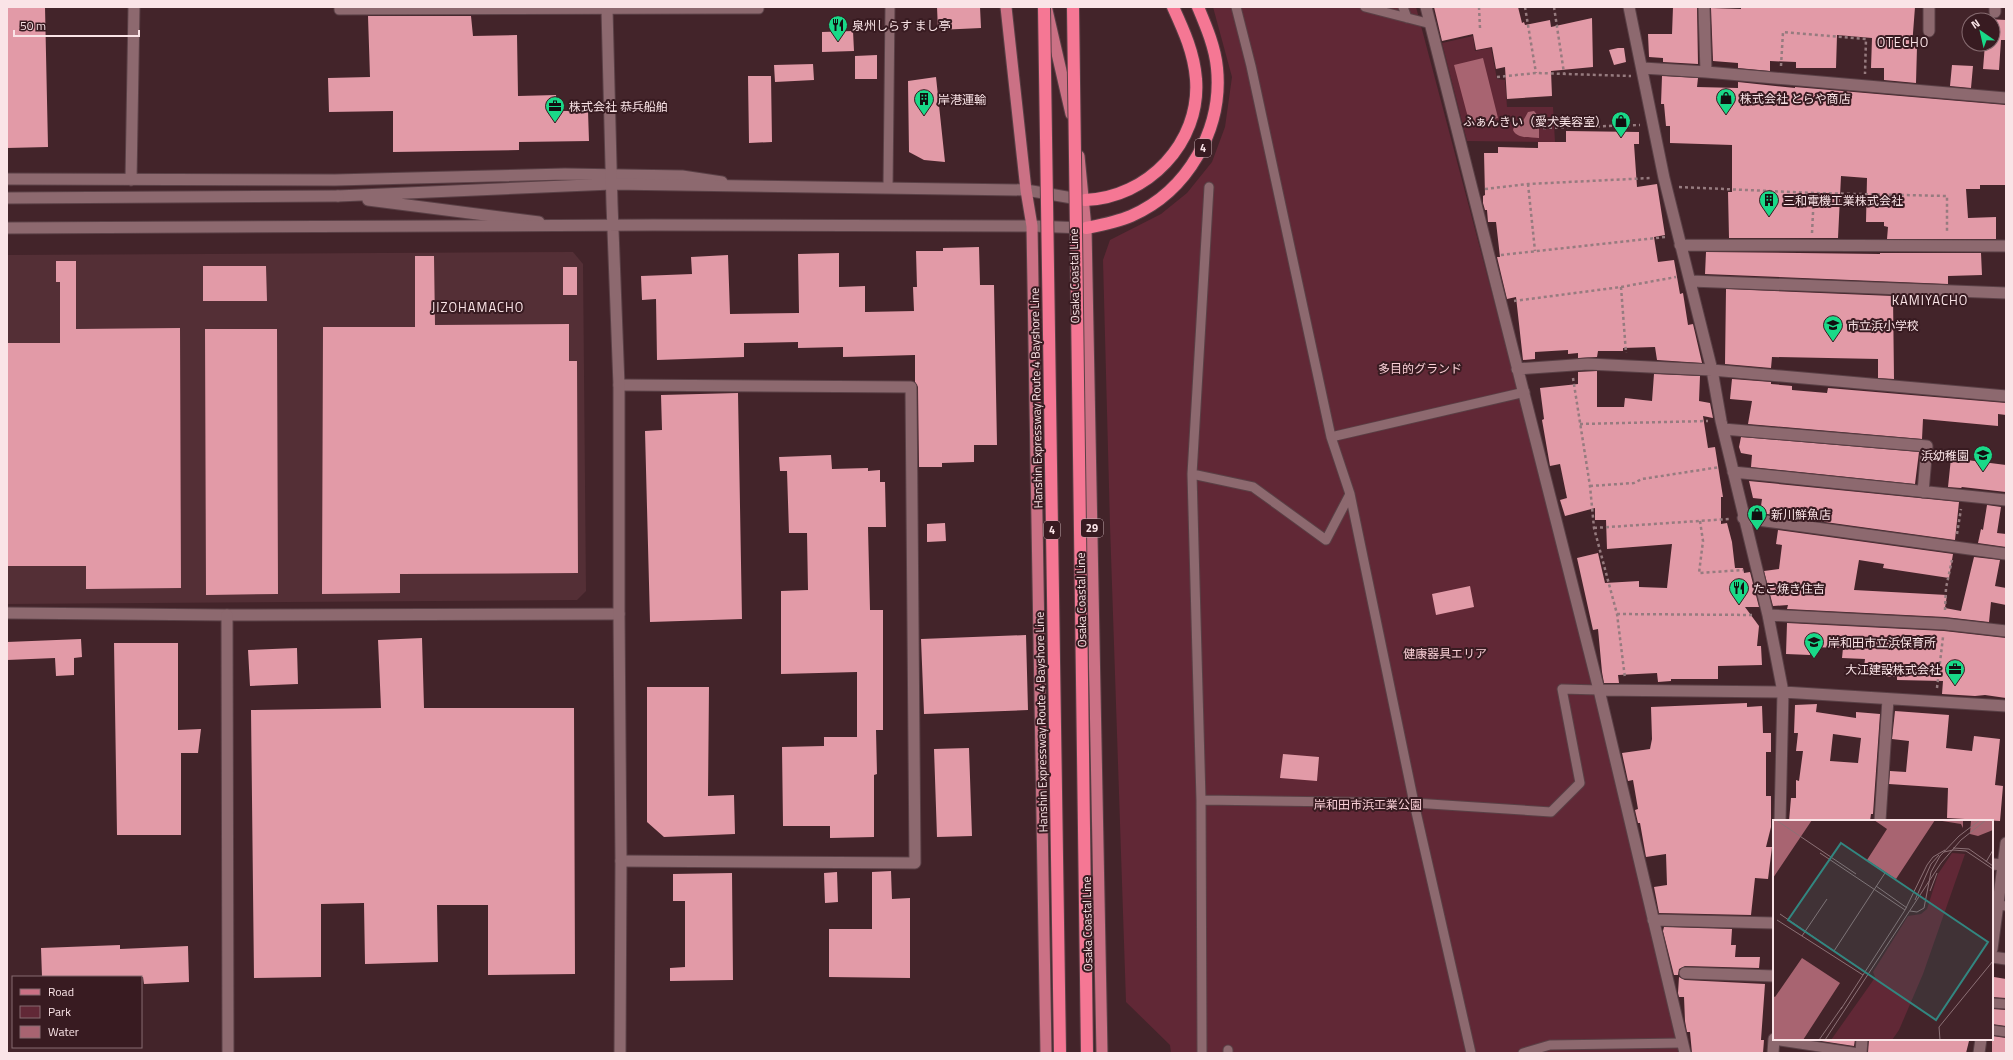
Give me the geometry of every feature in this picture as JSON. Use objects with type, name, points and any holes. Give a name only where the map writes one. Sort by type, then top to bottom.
[{"type":"highway","name":"Hanshin Expressway Route 4 Bayshore Line","points":[[1045,7],[1060,1053]]},
{"type":"highway","points":[[1073,7],[1087,1053]]},
{"type":"highway","name":"4","points":[[1085,200],[1102,199],[1122,194],[1142,183],[1162,168],[1178,148],[1189,127],[1195,105],[1196,80],[1193,55],[1173,7]]},
{"type":"highway","name":"4","points":[[1086,228],[1131,216],[1158,199],[1181,179],[1200,154],[1212,127],[1217,97],[1217,68],[1210,37],[1198,7]]},
{"type":"main road","points":[[1006,7],[1026,190],[1032,226],[1046,1053]]},
{"type":"main road","name":"Osaka Coastal Line","points":[[1045,7],[1077,137],[1085,200],[1102,1053]]},
{"type":"street","points":[[131,180],[134,7]]},
{"type":"street","points":[[1426,7],[1517,369],[1525,392],[1599,690],[1684,1048]]},
{"type":"street","points":[[1629,7],[1644,72],[1665,182],[1712,370],[1722,425],[1743,518],[1768,615],[1784,692],[1780,820]]},
{"type":"street","points":[[1704,7],[1706,72]]},
{"type":"street","points":[[1929,7],[1929,31]]},
{"type":"street","points":[[607,9],[611,179],[619,385],[621,861],[620,1053]]},
{"type":"street","points":[[1644,72],[1706,72],[2006,98]]},
{"type":"street","points":[[7,179],[336,180],[566,174],[611,179]]},
{"type":"street","points":[[7,198],[338,196],[682,176],[749,186],[1026,190],[1085,200]]},
{"type":"street","points":[[338,196],[566,225]]},
{"type":"street","points":[[7,228],[613,225],[1032,226],[1086,228]]},
{"type":"street","points":[[1679,241],[1811,246],[2006,246]]},
{"type":"street","points":[[1690,278],[2006,293]]},
{"type":"street","points":[[1517,369],[1588,364],[1712,370],[2006,396]]},
{"type":"street","points":[[619,385],[911,387],[915,864],[621,861]]},
{"type":"street","points":[[1722,425],[1927,446],[1923,492]]},
{"type":"street","points":[[1732,469],[1923,492],[2006,500]]},
{"type":"street","points":[[1743,518],[2006,554]]},
{"type":"street","points":[[7,613],[227,615],[619,614]]},
{"type":"street","points":[[227,615],[228,1053]]},
{"type":"street","points":[[1768,615],[1945,624],[2006,632]]},
{"type":"street","points":[[1599,690],[1784,692],[2006,706]]},
{"type":"street","points":[[1880,820],[1888,699]]},
{"type":"street","points":[[1993,942],[2006,848]]},
{"type":"street","points":[[1993,864],[2004,865]]},
{"type":"street","points":[[1653,920],[1773,923]]},
{"type":"street","points":[[1993,957],[2006,959]]},
{"type":"street","points":[[1685,973],[1773,976]]},
{"type":"street","points":[[1774,1040],[1774,1053]]},
{"type":"street","points":[[1860,1053],[1862,1040]]},
{"type":"street","points":[[1979,1053],[1981,1040]]},
{"type":"lane","points":[[339,7],[339,10],[759,9],[759,7]]},
{"type":"lane","points":[[888,187],[890,7]]},
{"type":"lane","points":[[1236,7],[1251,66],[1331,437],[1350,494],[1414,803],[1471,1053]]},
{"type":"lane","points":[[1403,7],[1406,18]]},
{"type":"lane","points":[[1370,8],[1431,24]]},
{"type":"lane","points":[[1202,1053],[1201,800],[1192,474],[1209,187]]},
{"type":"lane","points":[[1331,437],[1525,392]]},
{"type":"lane","points":[[1192,474],[1253,487],[1326,540],[1350,494]]},
{"type":"lane","points":[[1201,800],[1414,803],[1551,812],[1580,784],[1562,689],[1599,690]]},
{"type":"lane","points":[[1993,1003],[2006,1004]]},
{"type":"lane","points":[[1993,1030],[2006,1032]]},
{"type":"lane","points":[[1780,1040],[1860,1053]]},
{"type":"lane","points":[[1523,1053],[1550,1045],[1684,1048]]},
{"type":"path","points":[[1479,7],[1480,28]]},
{"type":"path","points":[[1525,7],[1536,73]]},
{"type":"path","points":[[1554,7],[1564,73]]},
{"type":"path","points":[[1780,78],[1783,32],[1866,39],[1864,86]]},
{"type":"path","points":[[1497,77],[1536,73],[1644,72]]},
{"type":"path","points":[[1543,128],[1653,124]]},
{"type":"path","points":[[1481,189],[1528,184],[1665,182],[1814,193],[1946,196],[1947,246]]},
{"type":"path","points":[[1528,184],[1535,251]]},
{"type":"path","points":[[1811,246],[1814,193]]},
{"type":"path","points":[[1489,256],[1535,251],[1679,241]]},
{"type":"path","points":[[1514,301],[1690,278]]},
{"type":"path","points":[[1621,287],[1626,366]]},
{"type":"path","points":[[1571,365],[1590,486],[1594,528],[1617,614],[1626,690]]},
{"type":"path","points":[[1580,424],[1722,425]]},
{"type":"path","points":[[1590,486],[1634,483],[1642,479],[1732,469]]},
{"type":"path","points":[[1594,528],[1743,518]]},
{"type":"path","points":[[1700,521],[1704,541],[1699,573],[1746,570]]},
{"type":"path","points":[[1617,614],[1768,615]]},
{"type":"path","points":[[1936,702],[1945,624]]},
{"type":"shaded area","points":[[573,252],[583,264],[586,591],[577,600],[7,604],[7,255]]},
{"type":"green space","name":"岸和田市浜工業公園","points":[[1213,7],[1416,7],[1602,708],[1679,1053],[1171,1053],[1170,1045],[1126,1002],[1110,525],[1103,260],[1110,240],[1161,214],[1187,193],[1212,162],[1225,127],[1232,77]]},
{"type":"green space","points":[[1473,36],[1475,51],[1491,48],[1497,79],[1505,80],[1507,107],[1553,107],[1555,142],[1467,141],[1442,43]]},
{"type":"water","points":[[1483,58],[1498,118],[1470,125],[1454,65]]},
{"type":"water","points":[[1534,111],[1539,117],[1539,138],[1517,135],[1513,130],[1515,124],[1523,121],[1528,112]]},
{"type":"building","points":[[7,7],[45,7],[48,147],[7,148]]},
{"type":"building","points":[[937,7],[980,7],[981,28],[938,30]]},
{"type":"building","points":[[1434,7],[1518,7],[1522,23],[1524,22],[1525,25],[1550,20],[1551,27],[1592,18],[1593,67],[1551,71],[1552,96],[1507,99],[1505,67],[1496,69],[1492,47],[1476,50],[1473,34],[1442,41]]},
{"type":"building","points":[[1673,7],[1697,8],[1698,64],[1663,62],[1663,58],[1649,57],[1648,34],[1672,34]]},
{"type":"building","points":[[1741,7],[1915,7],[1912,46],[1917,47],[1916,83],[1884,80],[1884,68],[1871,68],[1872,38],[1837,35],[1836,68],[1796,68],[1796,62],[1770,61],[1770,71],[1738,68],[1738,63],[1713,61],[1711,8],[1741,9]]},
{"type":"building","points":[[368,16],[471,16],[473,36],[517,35],[518,96],[556,95],[557,111],[588,111],[589,141],[519,142],[519,150],[393,152],[393,111],[329,112],[328,78],[370,77]]},
{"type":"building","points":[[2001,20],[2006,20],[2006,40],[2001,40]]},
{"type":"building","name":"泉州しらす まし亭","points":[[853,31],[854,51],[822,52],[822,32]]},
{"type":"building","points":[[1624,48],[1626,62],[1614,65],[1609,50]]},
{"type":"building","points":[[1984,52],[2000,52],[1999,70],[1983,69]]},
{"type":"building","points":[[877,55],[877,79],[855,79],[855,56]]},
{"type":"building","points":[[813,64],[814,80],[775,82],[774,65]]},
{"type":"building","points":[[1952,65],[1973,66],[1971,88],[1950,86]]},
{"type":"building","points":[[748,76],[771,76],[772,142],[749,143]]},
{"type":"building","points":[[1662,76],[1698,78],[1697,87],[1738,88],[1738,82],[2006,105],[2006,185],[1980,185],[1980,189],[1966,189],[1968,218],[1996,217],[1996,239],[1887,239],[1888,227],[1884,226],[1884,222],[1866,222],[1867,178],[1841,176],[1838,238],[1729,238],[1728,192],[1732,192],[1732,145],[1670,143],[1670,126],[1666,126],[1664,104],[1661,104]]},
{"type":"building","name":"岸港運輸","points":[[936,77],[945,162],[924,160],[909,152],[908,81]]},
{"type":"building","points":[[1566,131],[1639,132],[1639,144],[1634,144],[1637,187],[1657,184],[1665,235],[1654,237],[1658,262],[1674,260],[1680,294],[1683,293],[1688,325],[1693,324],[1702,363],[1657,360],[1655,347],[1623,348],[1623,351],[1598,351],[1597,357],[1578,358],[1578,353],[1568,354],[1568,350],[1535,352],[1535,359],[1523,360],[1516,297],[1507,299],[1497,257],[1500,257],[1496,222],[1488,222],[1487,210],[1485,210],[1483,203],[1483,196],[1485,195],[1484,153],[1498,153],[1498,147],[1538,148],[1538,142],[1566,142]]},
{"type":"building","points":[[979,247],[980,285],[994,285],[997,445],[974,445],[974,462],[942,463],[942,467],[919,467],[918,387],[915,382],[915,355],[843,357],[843,347],[798,348],[798,342],[744,343],[744,357],[657,360],[656,299],[642,300],[641,276],[692,274],[691,257],[728,255],[730,314],[799,313],[798,254],[839,253],[839,287],[865,286],[865,312],[914,311],[913,287],[917,287],[916,251],[943,251],[943,248]]},
{"type":"building","points":[[1706,252],[1880,254],[1981,253],[1982,275],[1948,276],[1948,284],[1705,274]]},
{"type":"building","points":[[415,256],[434,256],[435,325],[569,324],[569,361],[577,361],[578,573],[400,574],[400,593],[322,594],[323,327],[415,327]]},
{"type":"building","points":[[56,261],[76,261],[76,329],[180,328],[181,588],[86,589],[86,566],[7,566],[7,343],[60,343],[60,282],[56,282]]},
{"type":"building","points":[[203,266],[266,266],[267,301],[203,301]]},
{"type":"building","points":[[563,267],[577,267],[577,295],[563,295]]},
{"type":"building","points":[[1726,289],[1893,296],[1894,379],[1878,378],[1878,359],[1772,357],[1771,368],[1725,364]]},
{"type":"building","points":[[205,329],[277,329],[278,594],[206,595]]},
{"type":"building","points":[[1597,371],[1597,407],[1624,407],[1625,398],[1652,401],[1654,374],[1700,376],[1699,401],[1710,403],[1713,418],[1703,416],[1708,448],[1715,447],[1723,497],[1721,497],[1721,524],[1727,523],[1732,542],[1735,568],[1743,568],[1744,573],[1750,572],[1759,607],[1745,607],[1759,626],[1757,646],[1761,646],[1762,665],[1718,666],[1718,679],[1671,679],[1671,681],[1658,682],[1657,673],[1618,675],[1619,683],[1604,683],[1598,629],[1593,630],[1577,558],[1598,553],[1605,583],[1639,581],[1639,587],[1667,588],[1672,544],[1607,549],[1606,520],[1595,520],[1595,508],[1565,516],[1560,500],[1567,498],[1560,464],[1550,466],[1542,420],[1544,419],[1540,388],[1578,384],[1578,372]]},
{"type":"building","points":[[1732,379],[1771,382],[1771,384],[1792,386],[1792,390],[1827,393],[1828,388],[2006,403],[2006,415],[1998,414],[1998,426],[1923,419],[1922,439],[1748,424],[1752,401],[1730,399]]},
{"type":"building","points":[[738,393],[742,619],[650,622],[645,431],[662,430],[661,395]]},
{"type":"building","points":[[1741,437],[1919,452],[1915,484],[1751,467],[1752,455],[1741,453],[1739,447]]},
{"type":"building","points":[[831,455],[832,469],[868,468],[868,471],[880,470],[880,482],[885,482],[886,527],[868,527],[870,610],[883,610],[883,730],[876,730],[877,774],[874,775],[874,837],[830,838],[830,826],[783,826],[782,747],[824,746],[824,737],[857,737],[857,672],[781,674],[781,591],[808,590],[807,533],[789,533],[787,471],[780,471],[779,457]]},
{"type":"building","points":[[1951,458],[2006,465],[2006,492],[1962,487],[1948,487]]},
{"type":"building","points":[[1749,481],[1959,502],[1955,540],[1760,513],[1762,499],[1753,498]]},
{"type":"building","points":[[1987,505],[2001,507],[1997,533],[2006,534],[2006,547],[1978,543],[1981,529],[1983,530]]},
{"type":"building","points":[[945,523],[946,541],[927,542],[927,524]]},
{"type":"building","points":[[1778,530],[1953,554],[1949,578],[1883,568],[1884,564],[1859,560],[1854,590],[1947,595],[1945,608],[1961,611],[1974,557],[2000,560],[1995,586],[2006,588],[2006,605],[1991,602],[1989,622],[1945,617],[1787,609],[1788,605],[1773,606],[1764,571],[1779,569],[1782,545],[1776,544]]},
{"type":"building","points":[[1470,586],[1474,607],[1436,615],[1432,594]]},
{"type":"building","points":[[1787,623],[1944,631],[2006,638],[2006,698],[1985,695],[1975,696],[1942,694],[1943,681],[1897,680],[1897,677],[1863,675],[1865,659],[1842,658],[1843,648],[1810,647],[1810,655],[1786,654]]},
{"type":"building","points":[[1026,635],[1028,710],[924,714],[921,639]]},
{"type":"building","points":[[422,638],[424,708],[574,708],[575,974],[488,975],[488,905],[437,905],[438,962],[365,964],[364,903],[321,904],[321,977],[254,978],[251,710],[381,708],[378,640]]},
{"type":"building","points":[[81,639],[82,657],[74,658],[74,675],[56,676],[55,658],[7,660],[7,642]]},
{"type":"building","points":[[114,643],[178,643],[178,730],[201,729],[198,753],[181,753],[181,835],[117,835]]},
{"type":"building","points":[[297,648],[298,684],[250,686],[248,650]]},
{"type":"building","points":[[647,687],[709,687],[708,796],[734,795],[735,834],[664,837],[647,822]]},
{"type":"building","points":[[1747,703],[1747,707],[1762,706],[1763,733],[1771,733],[1771,752],[1766,752],[1766,796],[1771,796],[1771,827],[1766,847],[1772,847],[1768,879],[1755,878],[1751,915],[1659,913],[1654,887],[1667,885],[1666,854],[1646,857],[1640,823],[1638,823],[1635,810],[1638,809],[1633,780],[1628,781],[1622,753],[1650,749],[1652,739],[1651,707]]},
{"type":"building","points":[[1817,704],[1816,712],[1856,718],[1856,712],[1880,714],[1873,814],[1871,814],[1870,820],[1789,820],[1791,798],[1796,798],[1796,780],[1799,781],[1803,751],[1796,751],[1798,733],[1794,733],[1795,705]],"holes":[[[1833,734],[1861,738],[1858,763],[1830,761]]]},
{"type":"building","points":[[1895,711],[1949,715],[1946,748],[1972,751],[1974,736],[2000,739],[1995,785],[2003,786],[2000,821],[1947,818],[1948,788],[1889,784],[1890,771],[1906,772],[1909,741],[1892,739]]},
{"type":"building","points":[[969,748],[972,836],[937,837],[934,749]]},
{"type":"building","points":[[1283,754],[1319,757],[1317,781],[1280,778]]},
{"type":"building","points":[[891,871],[892,899],[910,898],[910,978],[829,977],[829,929],[872,929],[872,872]]},
{"type":"building","points":[[837,872],[838,902],[825,903],[824,873]]},
{"type":"building","points":[[732,873],[733,980],[670,981],[670,968],[685,967],[685,901],[673,901],[673,874]]},
{"type":"building","points":[[1664,927],[1732,929],[1731,945],[1736,945],[1735,957],[1760,957],[1759,968],[1685,966],[1679,969],[1678,975],[1674,975],[1663,931]]},
{"type":"building","points":[[120,945],[120,949],[188,946],[189,982],[144,984],[142,976],[42,976],[41,948]]},
{"type":"building","points":[[1679,977],[1685,980],[1765,984],[1761,1040],[1764,1040],[1763,1053],[1692,1053],[1690,1032],[1687,1032],[1685,1021],[1684,997],[1679,997],[1678,993]]},
{"type":"building","points":[[1994,977],[2006,979],[2006,998],[1993,997]]},
{"type":"building","points":[[1993,1009],[2006,1010],[2006,1026],[1993,1024]]},
{"type":"building","points":[[1993,1036],[2006,1038],[2006,1053],[1992,1053]]},
{"type":"building","points":[[1815,1040],[1855,1040],[1854,1046]]},
{"type":"building","points":[[1869,1040],[1969,1041],[1966,1053],[1868,1053]]},
{"type":"place","name":"泉州しらす まし亭","points":[[838,42]]},
{"type":"place","name":"株式会社 とらや商店","points":[[1726,115]]},
{"type":"place","name":"岸港運輸","points":[[924,116]]},
{"type":"place","name":"株式会社 恭兵船舶","points":[[555,123]]},
{"type":"place","name":"ふぁんきい（愛犬美容室）","points":[[1621,138]]},
{"type":"place","name":"三和電機工業株式会社","points":[[1769,217]]},
{"type":"place","name":"市立浜小学校","points":[[1833,342]]},
{"type":"place","name":"浜幼稚園","points":[[1983,472]]},
{"type":"place","name":"新川鮮魚店","points":[[1757,531]]},
{"type":"place","name":"たこ焼き住吉","points":[[1739,605]]},
{"type":"place","name":"岸和田市立浜保育所","points":[[1814,659]]},
{"type":"place","name":"大江建設株式会社","points":[[1955,686]]},
{"type":"district","name":"OTECHO","points":[[1903,42]]},
{"type":"district","name":"KAMIYACHO","points":[[1930,300]]},
{"type":"district","name":"JIZOHAMACHO","points":[[478,307]]},
{"type":"park label","name":"多目的グランド","points":[[1420,368]]},
{"type":"park label","name":"健康器具エリア","points":[[1445,653]]}]
